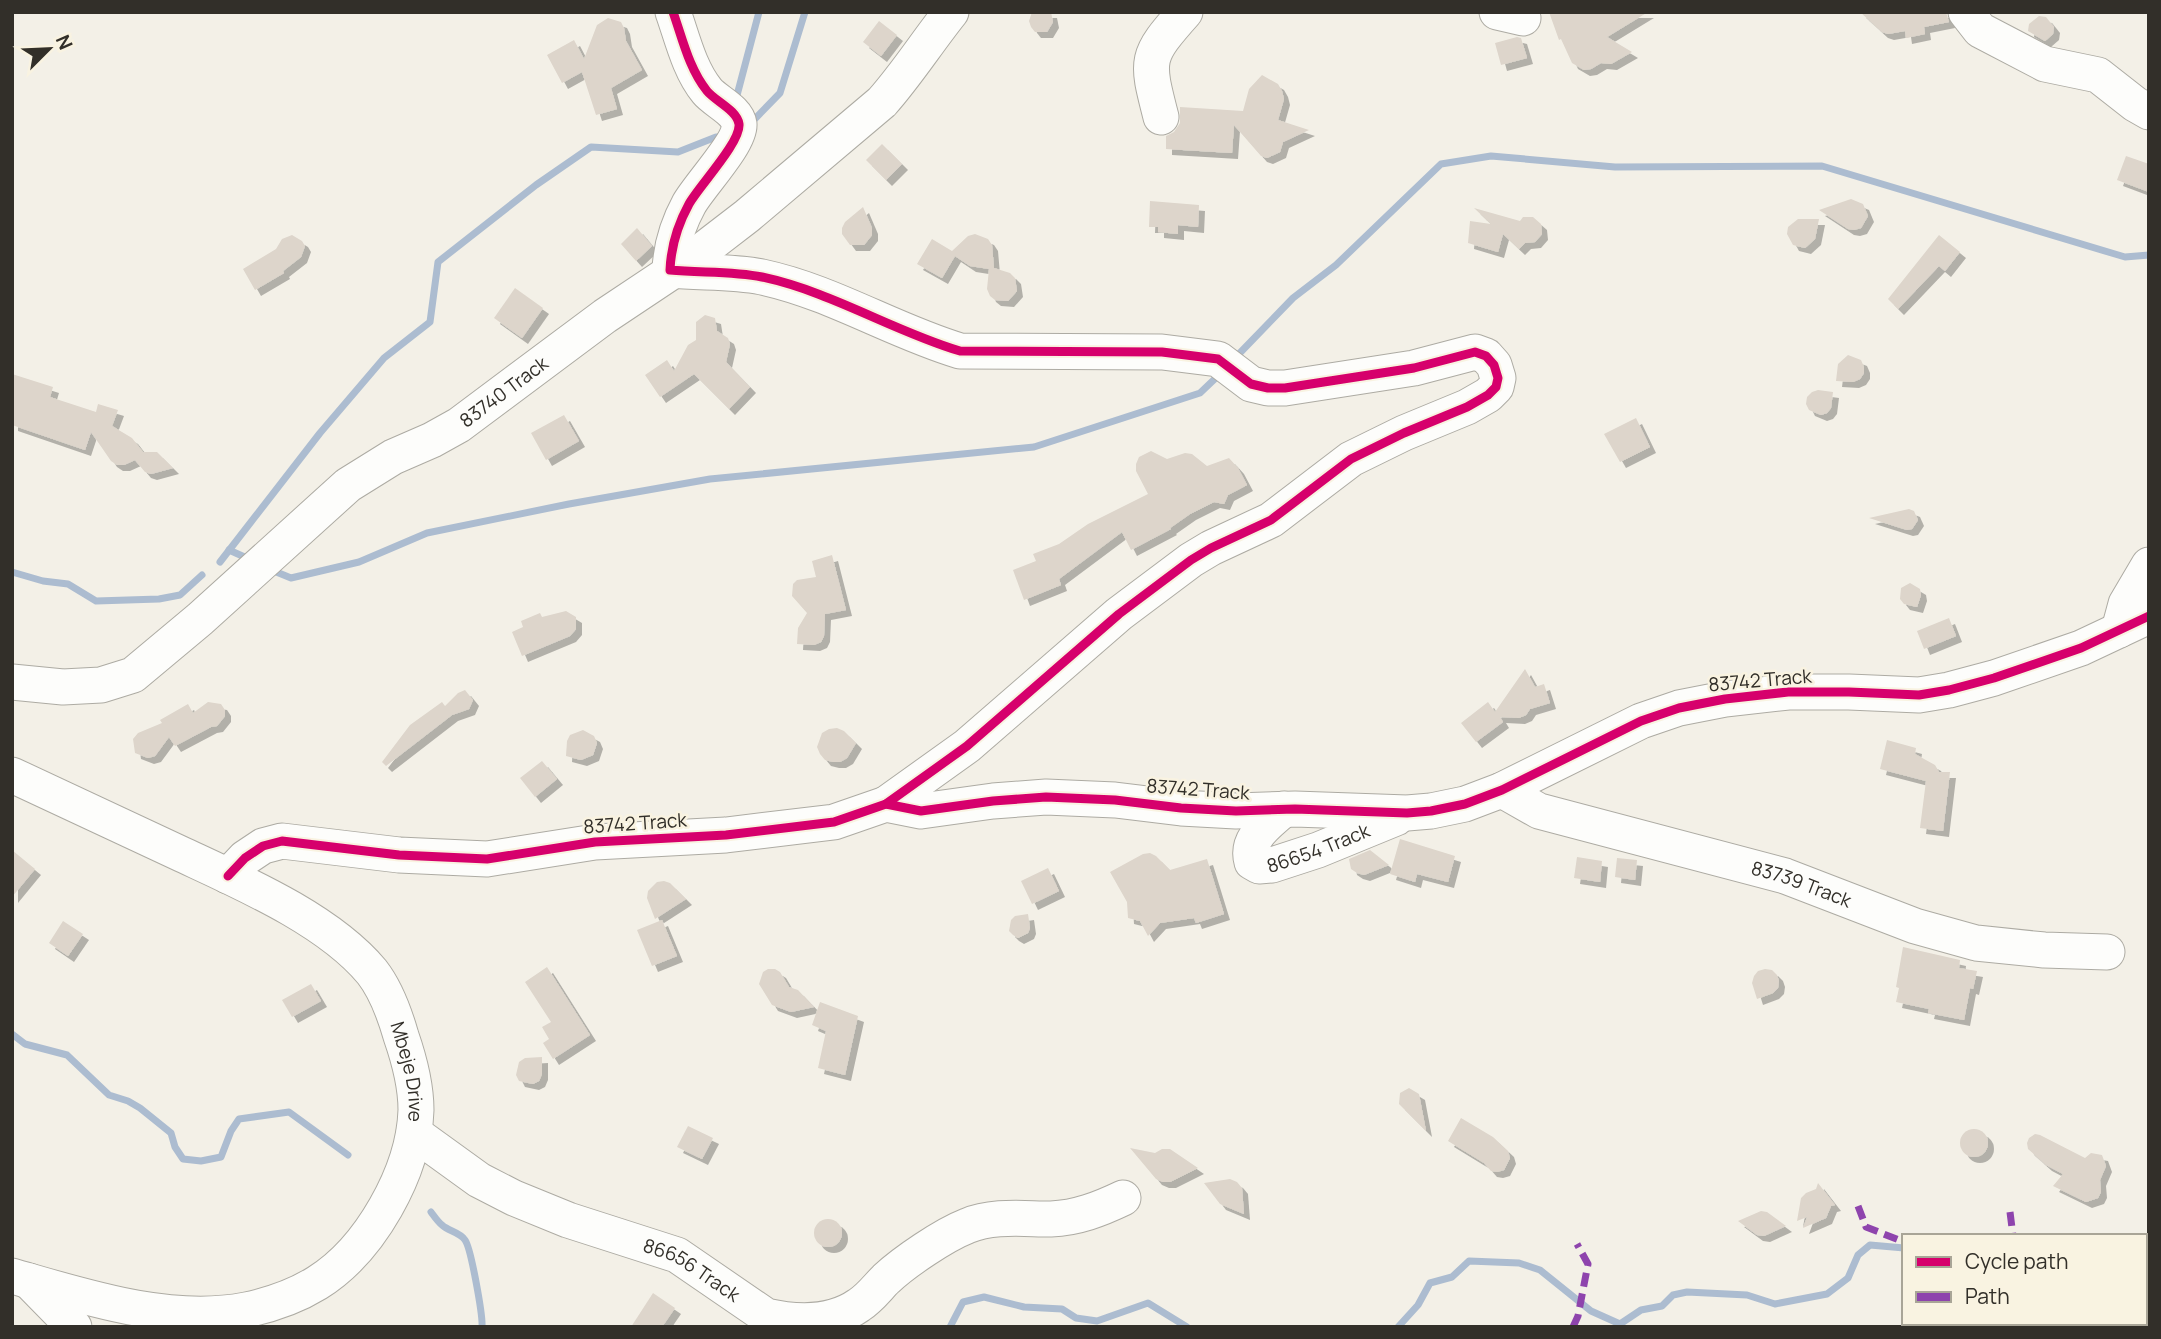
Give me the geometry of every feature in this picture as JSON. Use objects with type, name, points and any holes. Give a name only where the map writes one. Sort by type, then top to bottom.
[{"type":"street","points":[[673,12],[695,73],[705,89],[737,118],[740,126],[737,138],[702,182],[680,223],[671,248],[670,270],[761,277],[835,300],[935,344],[960,351],[1162,352],[1218,359],[1251,384],[1268,388],[1307,386],[1414,368],[1475,352],[1486,356],[1494,365],[1498,378],[1496,387],[1488,395],[1351,459],[1271,520],[1191,560],[1119,614],[967,746],[886,804]]},
{"type":"street","name":"83740 Track","points":[[12,682],[63,687],[101,685],[133,675],[200,620],[348,485],[393,457],[459,425],[605,316],[670,270],[695,256],[747,216],[882,102],[901,81],[918,53],[951,12]]},
{"type":"street","points":[[1161,117],[1153,85],[1152,57],[1158,44],[1185,12]]},
{"type":"street","points":[[1966,12],[1980,30],[2045,64],[2098,75],[2149,112]]},
{"type":"street","points":[[2134,623],[2126,604],[2149,565]]},
{"type":"street","name":"83742 Track","points":[[228,876],[245,858],[263,846],[282,841],[426,857],[486,859],[595,842],[726,835],[834,822],[886,804],[921,811],[1046,797],[1236,811],[1432,811],[1465,804],[1502,790],[1641,721],[1679,708],[1725,699],[1788,692],[1919,695],[1949,690],[1994,678],[2081,648],[2134,623]]},
{"type":"street","name":"Mbeje Drive","points":[[12,775],[228,876],[313,923],[354,954],[372,973],[396,1020],[410,1061],[416,1108],[414,1133],[398,1184],[377,1221],[358,1247],[317,1283],[282,1300],[246,1310],[177,1314],[21,1279]]},
{"type":"street","name":"83739 Track","points":[[1502,790],[1539,811],[1785,876],[1914,926],[1976,943],[2044,950],[2107,952]]},
{"type":"street","name":"86654 Track","points":[[1284,809],[1256,835],[1251,845],[1252,862],[1259,866],[1272,865],[1318,850],[1407,813]]},
{"type":"street","name":"86656 Track","points":[[414,1133],[479,1180],[514,1198],[568,1220],[677,1255],[766,1315],[783,1320],[820,1320],[849,1312],[896,1270],[944,1238],[977,1222],[1026,1217],[1071,1217],[1123,1198]]},
{"type":"street","points":[[21,1279],[74,1327]]},
{"type":"building","points":[[1032,12],[1051,12],[1053,22],[1047,32],[1035,32],[1031,27],[1029,21]]},
{"type":"building","points":[[1549,12],[1648,12],[1607,37],[1632,52],[1611,64],[1601,63],[1584,70],[1572,63],[1561,39],[1559,40]]},
{"type":"building","points":[[1860,12],[1946,12],[1949,22],[1924,27],[1925,34],[1906,38],[1905,31],[1888,34],[1882,32]]},
{"type":"building","points":[[2039,16],[2046,17],[2054,27],[2053,34],[2045,41],[2028,31],[2029,24]]},
{"type":"building","points":[[608,18],[621,22],[626,41],[642,70],[611,88],[617,109],[596,115],[582,72],[562,83],[547,55],[574,40],[584,59],[597,25]]},
{"type":"building","points":[[879,21],[897,35],[881,56],[863,42]]},
{"type":"building","points":[[1521,38],[1527,58],[1501,65],[1495,43]]},
{"type":"building","points":[[1262,75],[1278,84],[1282,91],[1284,99],[1278,120],[1309,130],[1283,142],[1280,152],[1267,158],[1261,156],[1234,125],[1232,153],[1166,149],[1166,136],[1174,132],[1180,123],[1180,107],[1243,111],[1249,89]]},
{"type":"building","points":[[882,144],[902,164],[886,180],[866,160]]},
{"type":"building","points":[[2126,156],[2149,164],[2149,192],[2117,180]]},
{"type":"building","points":[[1851,199],[1863,204],[1868,216],[1861,228],[1848,229],[1819,210]]},
{"type":"building","points":[[1150,201],[1199,205],[1198,227],[1178,225],[1178,234],[1158,232],[1158,227],[1149,227]]},
{"type":"building","points":[[863,207],[872,228],[872,235],[864,245],[850,245],[842,234],[842,228],[845,222]]},
{"type":"building","points":[[1474,208],[1520,221],[1523,217],[1533,217],[1541,224],[1542,234],[1535,242],[1525,243],[1519,249],[1503,234],[1498,252],[1468,243],[1470,221],[1491,224]]},
{"type":"building","points":[[1798,219],[1819,219],[1815,239],[1805,248],[1793,245],[1787,234],[1788,227]]},
{"type":"building","points":[[637,228],[652,246],[636,261],[621,244]]},
{"type":"building","points":[[975,234],[988,239],[992,245],[994,268],[1010,273],[1015,278],[1017,291],[1008,301],[995,300],[990,296],[987,289],[989,269],[970,266],[955,256],[942,278],[917,264],[932,239],[952,251],[968,236]]},
{"type":"building","points":[[292,235],[305,246],[301,257],[283,271],[284,273],[255,290],[243,269],[276,249],[282,239]]},
{"type":"building","points":[[1939,235],[1960,252],[1945,271],[1939,266],[1898,309],[1888,299]]},
{"type":"building","points":[[515,288],[543,308],[522,338],[494,318]]},
{"type":"building","points":[[705,315],[715,318],[717,331],[728,338],[730,344],[726,362],[750,387],[729,409],[694,374],[660,397],[645,375],[667,360],[674,371],[688,345],[696,340],[696,322]]},
{"type":"building","points":[[1848,355],[1861,360],[1864,373],[1860,379],[1853,382],[1836,381],[1838,364]]},
{"type":"building","points":[[12,374],[53,387],[50,397],[96,412],[98,404],[118,410],[112,426],[132,438],[143,452],[157,452],[173,468],[151,474],[145,472],[135,460],[117,465],[111,461],[91,432],[85,450],[12,425]]},
{"type":"building","points":[[1818,390],[1833,392],[1831,408],[1821,415],[1809,410],[1806,404],[1807,397]]},
{"type":"building","points":[[564,415],[579,441],[546,460],[531,433]]},
{"type":"building","points":[[1636,418],[1650,447],[1620,462],[1604,434]]},
{"type":"building","points":[[1151,451],[1167,459],[1185,453],[1192,454],[1207,466],[1229,458],[1247,485],[1228,495],[1224,504],[1214,502],[1131,550],[1122,532],[1059,579],[1061,585],[1024,600],[1013,570],[1036,561],[1033,554],[1059,544],[1088,524],[1148,494],[1136,471],[1136,464],[1139,457]]},
{"type":"building","points":[[1909,509],[1914,511],[1918,520],[1912,529],[1907,530],[1869,518]]},
{"type":"building","points":[[832,555],[846,610],[825,614],[824,636],[821,642],[814,645],[797,644],[798,628],[807,613],[792,596],[793,584],[797,580],[816,577],[812,561]]},
{"type":"building","points":[[1910,583],[1920,589],[1917,607],[1904,604],[1900,599],[1901,588]]},
{"type":"building","points":[[566,611],[576,617],[576,629],[570,636],[522,656],[512,632],[523,627],[521,621],[540,613],[542,617]]},
{"type":"building","points":[[1949,618],[1956,636],[1924,649],[1917,631]]},
{"type":"building","points":[[1525,669],[1535,687],[1544,684],[1550,703],[1530,709],[1526,715],[1519,718],[1500,717],[1503,722],[1476,742],[1461,723],[1488,702],[1495,712]]},
{"type":"building","points":[[465,690],[473,700],[469,709],[452,715],[386,766],[382,762],[410,725],[442,702],[445,706]]},
{"type":"building","points":[[208,702],[221,704],[225,710],[225,716],[217,726],[175,746],[169,737],[155,756],[148,758],[135,753],[133,739],[138,733],[162,723],[160,720],[188,704],[193,713]]},
{"type":"building","points":[[837,728],[856,743],[847,758],[833,762],[825,760],[817,747],[822,733]]},
{"type":"building","points":[[583,730],[594,736],[597,743],[593,755],[581,760],[566,756],[570,735]]},
{"type":"building","points":[[1887,740],[1916,748],[1915,754],[1935,765],[1939,772],[1950,772],[1943,831],[1920,828],[1926,781],[1880,769]]},
{"type":"building","points":[[542,761],[557,779],[535,797],[520,778]]},
{"type":"building","points":[[1400,839],[1455,856],[1448,882],[1417,874],[1415,882],[1390,874]]},
{"type":"building","points":[[12,850],[35,869],[12,897]]},
{"type":"building","points":[[1370,850],[1389,865],[1364,875],[1351,869],[1349,859]]},
{"type":"building","points":[[1150,853],[1170,870],[1207,859],[1224,914],[1196,923],[1194,918],[1160,923],[1148,936],[1140,921],[1128,918],[1127,902],[1110,872],[1143,854]]},
{"type":"building","points":[[1577,857],[1602,861],[1600,882],[1574,878]]},
{"type":"building","points":[[1617,858],[1637,860],[1635,880],[1615,877]]},
{"type":"building","points":[[1048,868],[1059,891],[1032,904],[1021,881]]},
{"type":"building","points":[[657,882],[670,883],[686,899],[655,919],[647,898],[648,891]]},
{"type":"building","points":[[1028,914],[1028,933],[1018,938],[1009,931],[1011,920],[1015,916]]},
{"type":"building","points":[[662,920],[677,956],[652,966],[637,930]]},
{"type":"building","points":[[63,921],[83,934],[68,956],[49,943]]},
{"type":"building","points":[[1903,947],[1960,960],[1959,968],[1977,971],[1973,989],[1970,988],[1964,1020],[1928,1013],[1929,1009],[1896,1002]]},
{"type":"building","points":[[547,967],[590,1035],[553,1059],[543,1043],[549,1039],[542,1027],[551,1022],[525,982]]},
{"type":"building","points":[[768,969],[780,972],[789,987],[798,990],[814,1007],[791,1012],[772,1005],[759,984],[763,972]]},
{"type":"building","points":[[1772,970],[1777,975],[1778,988],[1773,993],[1757,999],[1752,983],[1758,971]]},
{"type":"building","points":[[311,984],[321,1001],[292,1017],[282,1000]]},
{"type":"building","points":[[820,1002],[858,1016],[845,1075],[818,1068],[826,1031],[812,1025]]},
{"type":"building","points":[[542,1057],[542,1074],[539,1081],[533,1084],[519,1081],[516,1075],[519,1062],[525,1058]]},
{"type":"building","points":[[1409,1088],[1419,1094],[1426,1131],[1399,1104],[1400,1093]]},
{"type":"building","points":[[1461,1118],[1493,1137],[1508,1151],[1510,1158],[1504,1170],[1491,1171],[1484,1163],[1448,1141]]},
{"type":"building","points":[[688,1126],[713,1138],[702,1159],[677,1147]]},
{"type":"building","points":[[1974,1129],[1984,1133],[1988,1143],[1984,1153],[1974,1157],[1964,1153],[1960,1143],[1964,1133]]},
{"type":"building","points":[[2035,1134],[2085,1158],[2091,1153],[2102,1155],[2106,1166],[2100,1180],[2101,1192],[2098,1198],[2086,1202],[2053,1186],[2063,1174],[2046,1165],[2028,1149],[2029,1138]]},
{"type":"building","points":[[1130,1148],[1155,1153],[1170,1149],[1198,1168],[1170,1182],[1163,1182],[1156,1179]]},
{"type":"building","points":[[1230,1179],[1242,1188],[1244,1214],[1220,1204],[1204,1183]]},
{"type":"building","points":[[1818,1183],[1835,1205],[1831,1206],[1826,1218],[1803,1228],[1807,1217],[1797,1221],[1801,1198],[1816,1189]]},
{"type":"building","points":[[1761,1211],[1767,1212],[1786,1226],[1764,1236],[1757,1235],[1738,1221]]},
{"type":"building","points":[[828,1219],[838,1223],[842,1233],[838,1243],[828,1247],[818,1243],[814,1233],[818,1223]]},
{"type":"building","points":[[653,1293],[675,1308],[662,1327],[631,1327]]},
{"type":"waterway","points":[[736,99],[759,12]]},
{"type":"waterway","points":[[749,125],[780,93],[805,12]]},
{"type":"waterway","points":[[220,562],[320,433],[384,358],[430,322],[438,262],[536,185],[591,147],[678,152],[716,137],[726,137]]},
{"type":"waterway","points":[[1234,359],[1293,298],[1336,265],[1441,164],[1491,156],[1615,167],[1822,166],[2125,257],[2149,255]]},
{"type":"waterway","points":[[269,569],[291,578],[359,562],[427,533],[710,479],[1034,447],[1200,393],[1221,373]]},
{"type":"waterway","points":[[229,550],[249,559]]},
{"type":"waterway","points":[[12,572],[43,581],[68,584],[96,601],[159,599],[180,595],[202,575]]},
{"type":"waterway","points":[[12,1034],[25,1044],[67,1055],[109,1095],[140,1108],[171,1133],[175,1147],[183,1159],[201,1161],[221,1157],[239,1119],[289,1112],[348,1155]]},
{"type":"waterway","points":[[431,1212],[445,1227],[465,1240],[476,1282],[482,1327]]},
{"type":"waterway","points":[[1398,1327],[1418,1305],[1430,1283],[1452,1277],[1469,1261],[1519,1263],[1540,1270],[1591,1311],[1620,1324],[1641,1310],[1662,1306],[1673,1295],[1687,1292],[1747,1295],[1775,1304],[1827,1294],[1848,1278],[1858,1255],[1870,1245],[1902,1248]]},
{"type":"waterway","points":[[950,1327],[963,1302],[984,1297],[1024,1307],[1062,1309],[1076,1318],[1097,1321],[1148,1303],[1187,1327]]},
{"type":"marked path","points":[[1858,1206],[1866,1227],[1902,1241]]},
{"type":"marked path","points":[[2010,1212],[2013,1234]]},
{"type":"marked path","points":[[1573,1327],[1578,1316],[1588,1264],[1577,1244]]},
{"type":"cycle path","points":[[673,12],[695,73],[711,95],[734,114],[739,124],[733,142],[685,212],[673,244],[670,270],[751,275],[788,284],[960,351],[1162,352],[1218,359],[1251,384],[1268,388],[1285,388],[1414,368],[1475,352],[1486,356],[1494,365],[1498,378],[1496,387],[1488,395],[1351,459],[1271,520],[1191,560],[1119,614],[967,746],[886,804]]},
{"type":"cycle path","points":[[228,876],[245,858],[263,846],[282,841],[399,855],[487,859],[595,842],[726,835],[834,822],[886,804],[921,811],[1046,797],[1236,811],[1431,811],[1465,804],[1502,790],[1641,721],[1679,708],[1725,699],[1788,692],[1919,695],[1949,690],[1994,678],[2081,648],[2149,616]]}]
